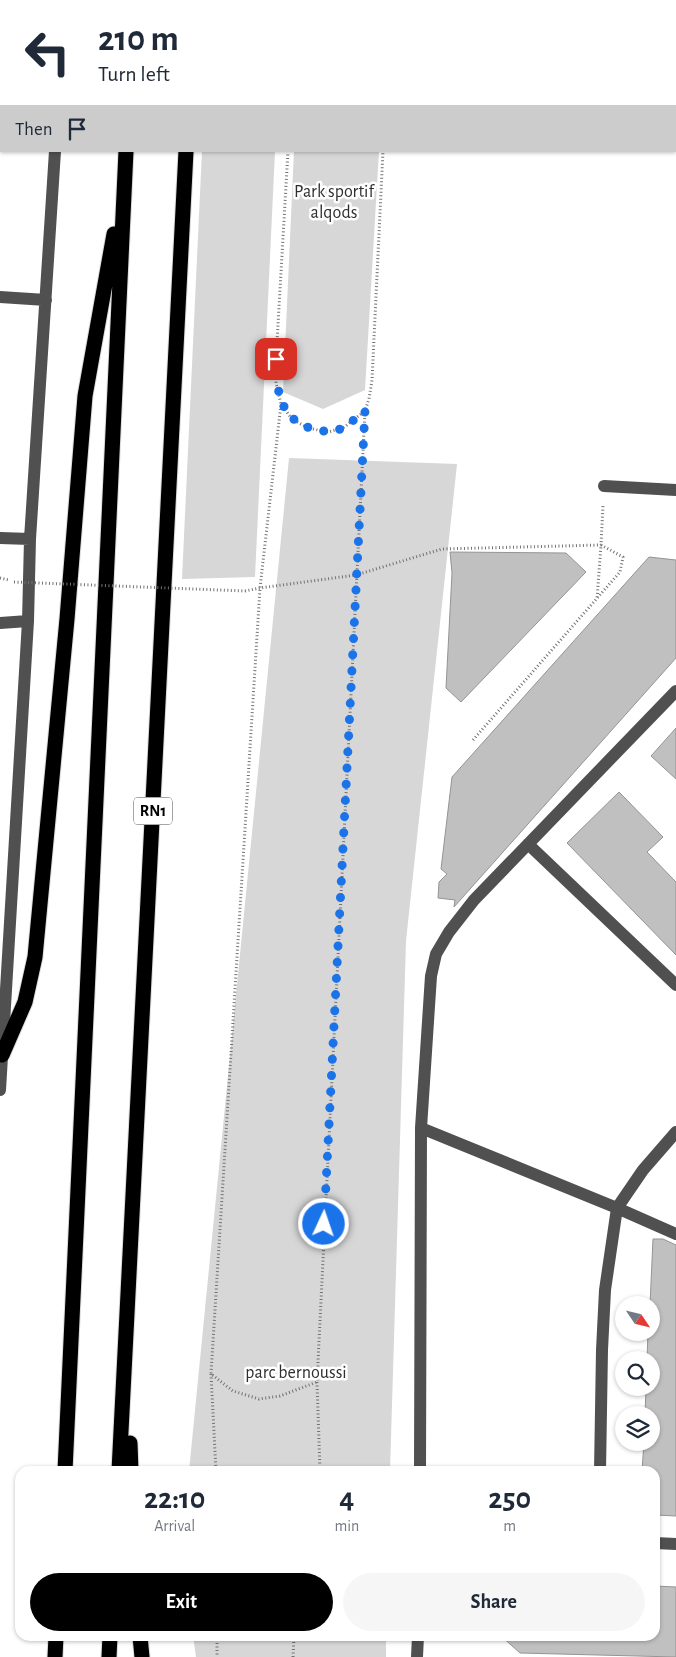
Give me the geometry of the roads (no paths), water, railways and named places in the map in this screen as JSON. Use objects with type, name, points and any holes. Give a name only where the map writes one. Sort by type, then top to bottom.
[{"type":"highway","points":[[65,1466],[126,152]]},
{"type":"highway","name":"RN1","points":[[120,1466],[186,152]]},
{"type":"highway","points":[[2,1055],[25,1002],[35,957],[68,619],[85,396],[125,174]]},
{"type":"highway","points":[[128,1321],[131,1466]]},
{"type":"highway","points":[[55,1657],[56,1641]]},
{"type":"highway","points":[[109,1657],[110,1641]]},
{"type":"highway","points":[[140,1641],[142,1657]]},
{"type":"street","points":[[0,1090],[28,621],[30,539],[55,152]]},
{"type":"street","points":[[0,297],[46,300]]},
{"type":"street","points":[[604,486],[676,490]]},
{"type":"street","points":[[0,538],[30,539]]},
{"type":"street","points":[[0,623],[28,621]]},
{"type":"street","points":[[420,1466],[421,1128],[430,976],[436,954],[449,932],[474,900],[676,691]]},
{"type":"street","points":[[528,844],[676,986]]},
{"type":"street","points":[[421,1128],[676,1234]]},
{"type":"street","points":[[600,1466],[605,1290],[617,1208],[643,1170],[676,1132]]},
{"type":"street","points":[[660,1543],[676,1544]]},
{"type":"street","points":[[417,1657],[418,1641]]},
{"type":"park label","name":"Park sportif alqods","points":[[334,202]]},
{"type":"park label","name":"parc bernoussi","points":[[296,1373]]}]
